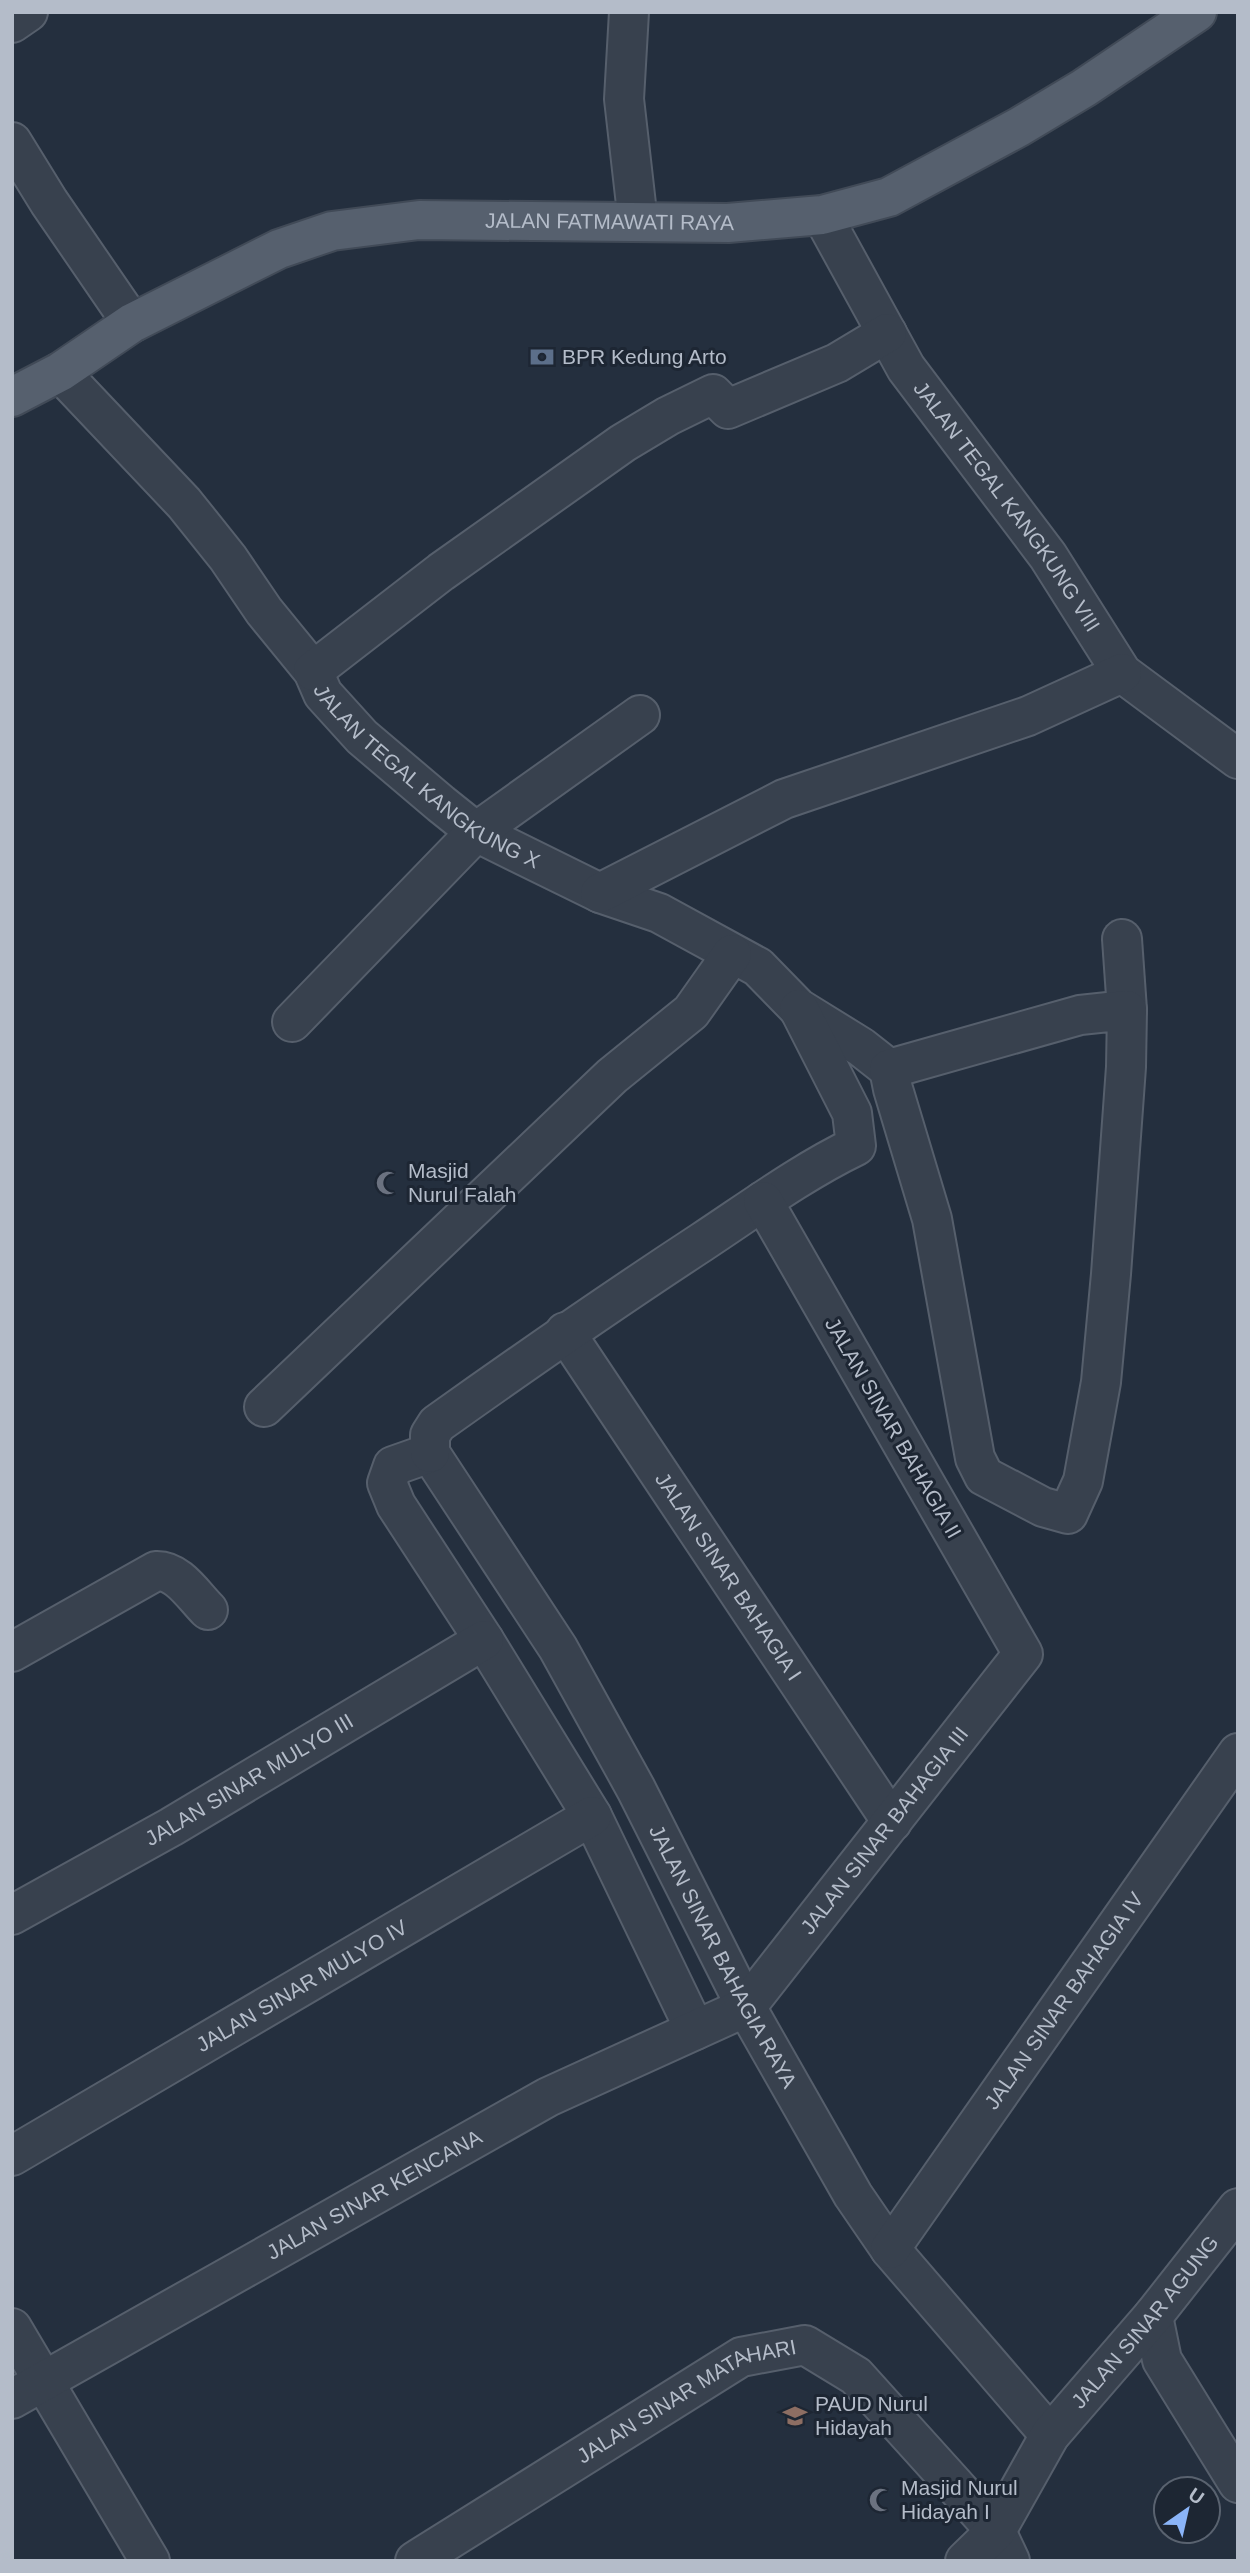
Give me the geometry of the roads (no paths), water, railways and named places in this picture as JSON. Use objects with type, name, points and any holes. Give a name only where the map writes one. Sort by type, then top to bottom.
[{"type":"main road","name":"JALAN FATMAWATI RAYA","points":[[12,397],[60,372],[132,323],[279,249],[332,230],[419,220],[728,223],[822,215],[888,197],[957,162],[1084,88],[1197,12]]},
{"type":"street","points":[[12,23],[28,12]]},
{"type":"street","points":[[629,12],[624,99],[638,222]]},
{"type":"street","points":[[12,142],[49,202],[132,323]]},
{"type":"street","name":"JALAN TEGAL KANGKUNG VIII","points":[[822,215],[906,368],[1048,556],[1122,673],[1238,760]]},
{"type":"street","points":[[313,671],[440,572],[623,443],[713,394],[728,409],[837,363],[887,333]]},
{"type":"street","name":"JALAN TEGAL KANGKUNG X","points":[[60,372],[184,503],[229,558],[264,611],[313,671],[323,694],[362,737],[476,832],[600,893],[659,913],[758,967],[798,1008],[861,1047],[889,1069]]},
{"type":"street","points":[[600,893],[784,799],[1028,716],[1122,673]]},
{"type":"street","points":[[292,1022],[476,832],[640,715]]},
{"type":"street","points":[[1122,939],[1127,1010],[1112,1260],[1101,1382],[1083,1481],[1068,1514],[1043,1507],[984,1476],[975,1458],[932,1219],[892,1089],[889,1069],[1080,1015],[1127,1010]]},
{"type":"street","points":[[264,1407],[612,1076],[691,1012],[732,954]]},
{"type":"street","points":[[695,2030],[592,1816],[484,1640],[396,1505],[387,1483],[393,1466],[430,1452],[430,1435],[437,1424],[565,1332],[830,1158],[856,1146],[852,1113],[798,1008]]},
{"type":"street","name":"JALAN SINAR BAHAGIA II","points":[[763,1201],[1023,1654]]},
{"type":"street","name":"JALAN SINAR BAHAGIA I","points":[[565,1332],[892,1822]]},
{"type":"street","name":"JALAN SINAR BAHAGIA RAYA","points":[[430,1452],[558,1648],[636,1789],[746,2007],[853,2195],[890,2249],[1050,2435]]},
{"type":"street","points":[[12,1652],[156,1571],[164,1571],[174,1576],[208,1610]]},
{"type":"street","name":"JALAN SINAR MULYO III","points":[[12,1915],[172,1827],[484,1640]]},
{"type":"street","name":"JALAN SINAR BAHAGIA III","points":[[746,2007],[1023,1654]]},
{"type":"street","name":"JALAN SINAR BAHAGIA IV","points":[[890,2249],[1238,1753]]},
{"type":"street","name":"JALAN SINAR MULYO IV","points":[[12,2156],[199,2049],[592,1816]]},
{"type":"street","name":"JALAN SINAR KENCANA","points":[[27,2390],[548,2097],[746,2007]]},
{"type":"street","name":"JALAN SINAR AGUNG","points":[[965,2561],[1003,2546],[1050,2435],[1153,2316],[1238,2208]]},
{"type":"street","points":[[1153,2316],[1162,2360],[1238,2483]]},
{"type":"street","points":[[12,2328],[27,2390],[150,2561]]},
{"type":"street","name":"JALAN SINAR MATAHARI","points":[[415,2561],[741,2357],[805,2344],[856,2376],[1003,2546]]},
{"type":"place","name":"BPR Kedung Arto","points":[[542,357]]},
{"type":"place","name":"Masjid Nurul Falah","points":[[388,1183]]},
{"type":"place","name":"PAUD Nurul Hidayah","points":[[795,2416]]},
{"type":"place","name":"Masjid Nurul Hidayah I","points":[[881,2500]]}]
